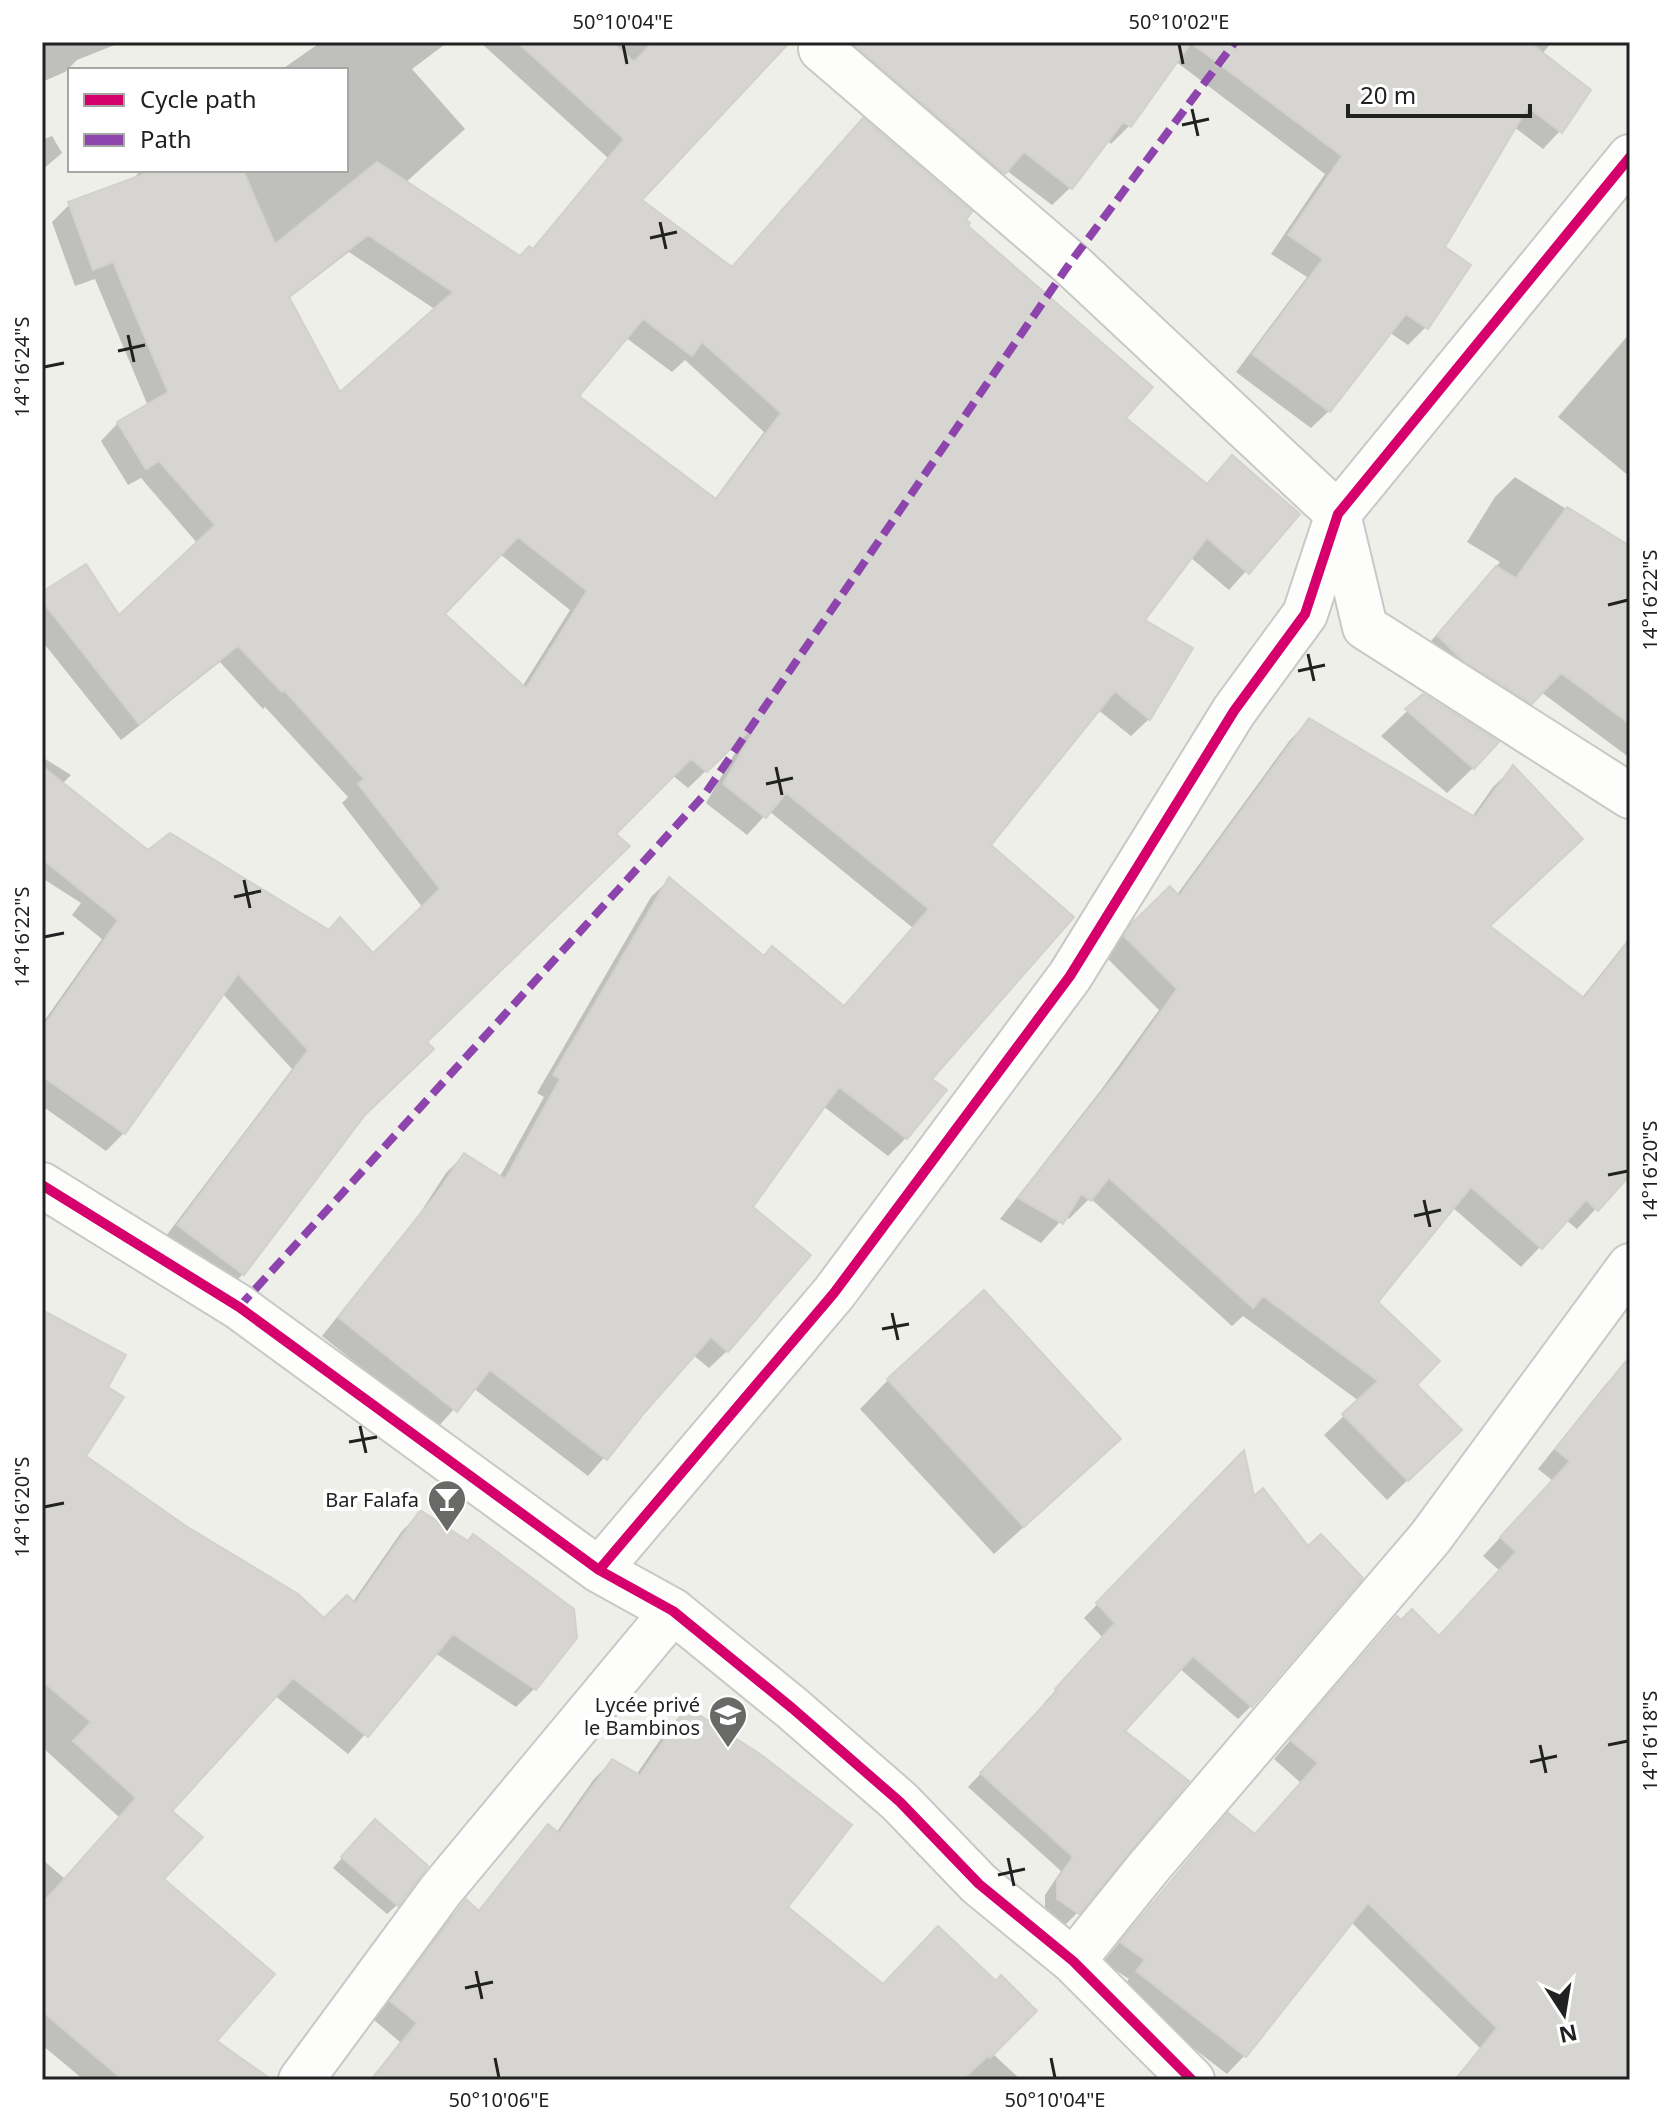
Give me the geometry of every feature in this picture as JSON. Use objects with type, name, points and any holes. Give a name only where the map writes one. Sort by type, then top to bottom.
[{"type":"street","points":[[821,49],[1070,263],[1338,514],[1365,627],[1630,796]]},
{"type":"street","points":[[599,1570],[834,1293],[1070,976],[1234,711],[1305,614],[1338,514],[1630,157]]},
{"type":"street","points":[[42,1185],[239,1307],[599,1570],[673,1611],[888,1791],[979,1884],[1073,1961],[1192,2080]]},
{"type":"street","points":[[1073,1961],[1148,1868],[1430,1538],[1630,1266]]},
{"type":"street","points":[[301,2080],[441,1890],[673,1611]]},
{"type":"building","points":[[517,42],[612,42],[634,62],[653,42],[790,42],[642,200],[732,267],[863,118],[972,212],[966,220],[970,223],[968,226],[1153,387],[1126,418],[1207,484],[1232,455],[1300,514],[1249,574],[1207,538],[1145,620],[1193,648],[1150,720],[1115,691],[991,845],[1074,917],[932,1079],[947,1090],[907,1139],[839,1087],[753,1207],[811,1255],[728,1352],[711,1337],[607,1460],[490,1370],[457,1412],[338,1317],[437,1193],[464,1153],[505,1179],[560,1079],[553,1075],[669,877],[764,956],[772,946],[844,1006],[929,909],[786,793],[766,818],[723,784],[753,732],[750,730],[707,772],[691,759],[616,834],[630,846],[427,1042],[434,1049],[365,1115],[244,1275],[177,1225],[308,1050],[238,974],[125,1134],[42,1076],[42,1029],[118,920],[42,859],[42,766],[148,850],[170,833],[329,930],[340,917],[373,953],[440,889],[358,784],[364,779],[284,690],[282,692],[238,646],[139,724],[42,601],[42,592],[86,564],[119,615],[215,525],[159,461],[146,469],[117,422],[168,392],[113,262],[93,270],[68,202],[150,172],[244,172],[275,244],[377,162],[520,256],[529,246],[533,249],[624,139]],"holes":[[[368,235],[453,292],[340,392],[289,297]],[[643,319],[692,356],[702,342],[781,413],[716,499],[579,396]],[[518,537],[587,591],[526,688],[445,614]]]},
{"type":"building","points":[[851,42],[1529,42],[1591,90],[1562,133],[1528,107],[1445,247],[1471,265],[1428,329],[1406,314],[1330,412],[1252,354],[1323,259],[1288,235],[1342,156],[1191,43],[1131,127],[1123,122],[1072,189],[1024,152],[1005,174]]},
{"type":"building","points":[[1567,507],[1630,546],[1630,724],[1561,673],[1532,704],[1462,660],[1437,635],[1496,566],[1516,578]]},
{"type":"building","points":[[1423,694],[1499,742],[1474,769],[1405,709]]},
{"type":"building","points":[[1309,718],[1475,817],[1513,765],[1583,839],[1490,926],[1584,998],[1630,939],[1630,1175],[1598,1211],[1586,1200],[1542,1249],[1471,1187],[1378,1302],[1440,1361],[1417,1385],[1462,1430],[1408,1481],[1342,1414],[1378,1381],[1263,1296],[1253,1308],[1109,1178],[1091,1201],[1081,1194],[1063,1224],[1018,1198],[1121,1068],[1177,989],[1124,936],[1131,924],[1170,886],[1179,896]]},
{"type":"building","points":[[984,1290],[1121,1439],[1024,1527],[887,1379]]},
{"type":"building","points":[[42,1310],[126,1355],[108,1387],[124,1397],[86,1456],[186,1526],[298,1594],[324,1618],[347,1595],[355,1603],[420,1510],[468,1541],[473,1534],[574,1609],[577,1638],[536,1690],[453,1634],[368,1737],[293,1678],[172,1811],[203,1837],[164,1879],[275,1974],[217,2041],[272,2080],[123,2080],[42,2011],[42,1904],[136,1798],[73,1741],[91,1722],[42,1681]]},
{"type":"building","points":[[1630,1356],[1630,2080],[1455,2080],[1497,2028],[1368,1903],[1246,2057],[1136,1971],[1145,1960],[1120,1942],[1228,1813],[1255,1834],[1318,1763],[1290,1740],[1397,1616],[1401,1620],[1412,1609],[1439,1636],[1516,1552],[1500,1537],[1570,1461],[1555,1449]]},
{"type":"building","points":[[1244,1450],[1254,1496],[1263,1488],[1308,1546],[1321,1534],[1363,1578],[1252,1707],[1193,1656],[1125,1731],[1189,1781],[1079,1914],[1057,1899],[1057,1880],[1073,1857],[980,1773],[1115,1623],[1096,1603]]},
{"type":"building","points":[[687,1707],[760,1754],[852,1825],[788,1907],[883,1984],[938,1926],[996,1981],[1001,1975],[1037,2011],[990,2058],[988,2056],[962,2080],[371,2080],[417,2023],[390,2001],[466,1899],[479,1911],[548,1824],[559,1833],[612,1759],[640,1775]]},
{"type":"building","points":[[375,1819],[428,1866],[398,1906],[341,1857]]},
{"type":"marked path","points":[[239,1307],[705,794],[1070,263],[1235,42]]},
{"type":"cycle path","points":[[599,1570],[834,1293],[1070,976],[1234,711],[1305,614],[1338,514],[1630,157]]},
{"type":"cycle path","points":[[42,1185],[239,1307],[599,1570],[673,1611],[900,1802],[979,1884],[1073,1961],[1192,2080]]},
{"type":"place","name":"Bar Falafa","points":[[447,1533]]},
{"type":"place","name":"Lycée privé le Bambinos","points":[[728,1749]]}]
